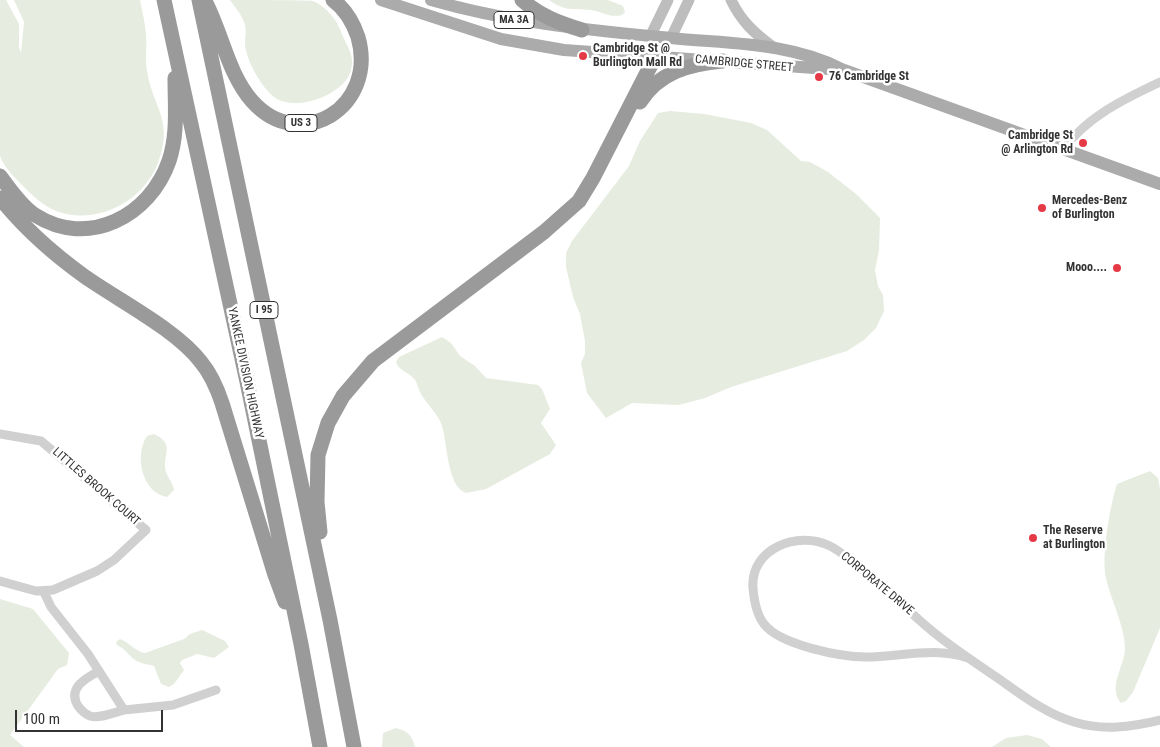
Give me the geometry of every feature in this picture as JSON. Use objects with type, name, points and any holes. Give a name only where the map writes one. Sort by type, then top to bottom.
[{"type":"highway","name":"YANKEE DIVISION HIGHWAY","points":[[164,0],[209,203],[301,644],[320,747]]},
{"type":"highway","name":"I 95","points":[[199,0],[330,620],[354,747]]},
{"type":"highway","name":"US 3","points":[[204,0],[237,78],[249,97],[259,108],[274,118],[285,122],[305,123],[324,119],[343,106],[355,90],[362,71],[362,55],[356,31],[346,12],[333,0]]},
{"type":"highway","points":[[522,0],[534,10],[557,23],[582,30]]},
{"type":"highway","points":[[0,176],[34,214],[64,227],[100,228],[115,223],[129,215],[153,192],[169,162],[174,134],[176,54]]},
{"type":"highway","points":[[330,620],[317,502],[316,472],[322,440],[335,410],[353,383],[373,361],[569,212],[585,192],[655,57]]},
{"type":"highway","points":[[606,153],[654,84],[664,76],[692,65],[723,61]]},
{"type":"highway","points":[[0,198],[18,220],[51,251],[181,341],[207,369],[222,402],[275,575],[301,644]]},
{"type":"main road","name":"CAMBRIDGE STREET","points":[[381,0],[501,39],[585,52],[844,70]]},
{"type":"main road","name":"CAMBRIDGE STREET","points":[[431,0],[509,19],[582,30],[744,42],[814,56],[844,70],[1160,184]]},
{"type":"main road","points":[[655,57],[651,35],[668,0]]},
{"type":"main road","points":[[655,57],[671,38],[688,0]]},
{"type":"main road","points":[[730,0],[739,17],[753,33],[773,47]]},
{"type":"street","points":[[1064,149],[1079,130],[1127,99],[1160,82]]},
{"type":"street","name":"LITTLES BROOK COURT","points":[[0,434],[41,441],[146,530],[128,549],[96,571],[44,592]]},
{"type":"street","name":"CORPORATE DRIVE","points":[[968,658],[940,652],[855,657],[794,642],[771,630],[762,622],[753,589],[756,568],[765,555],[782,544],[804,541],[830,546],[968,658],[1037,704],[1075,722],[1123,727],[1160,720]]},
{"type":"street","points":[[0,581],[44,592],[51,607],[99,671],[124,710]]},
{"type":"street","points":[[99,671],[77,687],[75,696],[80,708],[90,716],[173,705],[216,690]]},
{"type":"shaded area","points":[[0,0],[6,0],[19,24],[19,47],[21,53],[24,22],[14,0],[140,0],[146,34],[147,71],[161,115],[164,135],[158,163],[151,177],[130,199],[102,213],[71,215],[56,211],[34,197],[4,164],[0,156]]},
{"type":"shaded area","points":[[230,0],[313,1],[323,7],[331,14],[350,51],[352,65],[347,79],[330,94],[306,102],[294,103],[274,97],[264,87],[255,73],[246,52],[246,30],[243,19]]},
{"type":"shaded area","points":[[549,0],[608,0],[623,6],[625,12],[618,16],[591,10],[569,9]]},
{"type":"shaded area","points":[[670,111],[704,114],[751,123],[767,130],[801,161],[810,162],[828,172],[856,194],[880,218],[879,250],[875,270],[878,286],[883,295],[884,311],[876,328],[864,340],[847,351],[679,405],[632,403],[606,418],[587,393],[581,363],[585,354],[585,341],[580,314],[573,297],[566,267],[566,253],[572,241],[629,166],[640,141],[658,113]]},
{"type":"shaded area","points":[[442,337],[451,343],[460,356],[475,366],[486,378],[538,385],[542,389],[550,409],[541,423],[556,445],[550,454],[486,489],[466,493],[459,489],[451,473],[441,423],[421,394],[415,380],[399,367],[396,362],[399,357]]},
{"type":"shaded area","points":[[154,434],[161,438],[167,446],[165,466],[174,490],[167,497],[158,494],[146,481],[141,463],[143,444],[147,436]]},
{"type":"shaded area","points":[[1150,471],[1158,478],[1160,489],[1160,628],[1133,692],[1126,701],[1121,703],[1117,697],[1116,683],[1125,648],[1120,622],[1106,578],[1107,531],[1117,484]]},
{"type":"shaded area","points":[[0,599],[33,609],[69,653],[67,665],[58,669],[10,735],[24,747],[0,747]]},
{"type":"shaded area","points":[[202,630],[225,641],[229,647],[214,658],[197,654],[182,660],[180,663],[184,670],[174,684],[169,687],[161,684],[154,666],[135,660],[116,642],[120,639],[145,653],[184,639],[190,634]]},
{"type":"shaded area","points":[[396,728],[409,734],[415,747],[382,747],[383,733]]},
{"type":"shaded area","points":[[1027,735],[1042,739],[1051,747],[992,747],[1006,738]]},
{"type":"place","name":"Cambridge St @ Burlington Mall Rd","points":[[583,56]]},
{"type":"place","name":"76 Cambridge St","points":[[819,77]]},
{"type":"place","name":"Cambridge St @ Arlington Rd","points":[[1083,143]]},
{"type":"place","name":"Mercedes-Benz of Burlington","points":[[1042,208]]},
{"type":"place","name":"Mooo....","points":[[1117,268]]},
{"type":"place","name":"The Reserve at Burlington","points":[[1033,538]]}]
